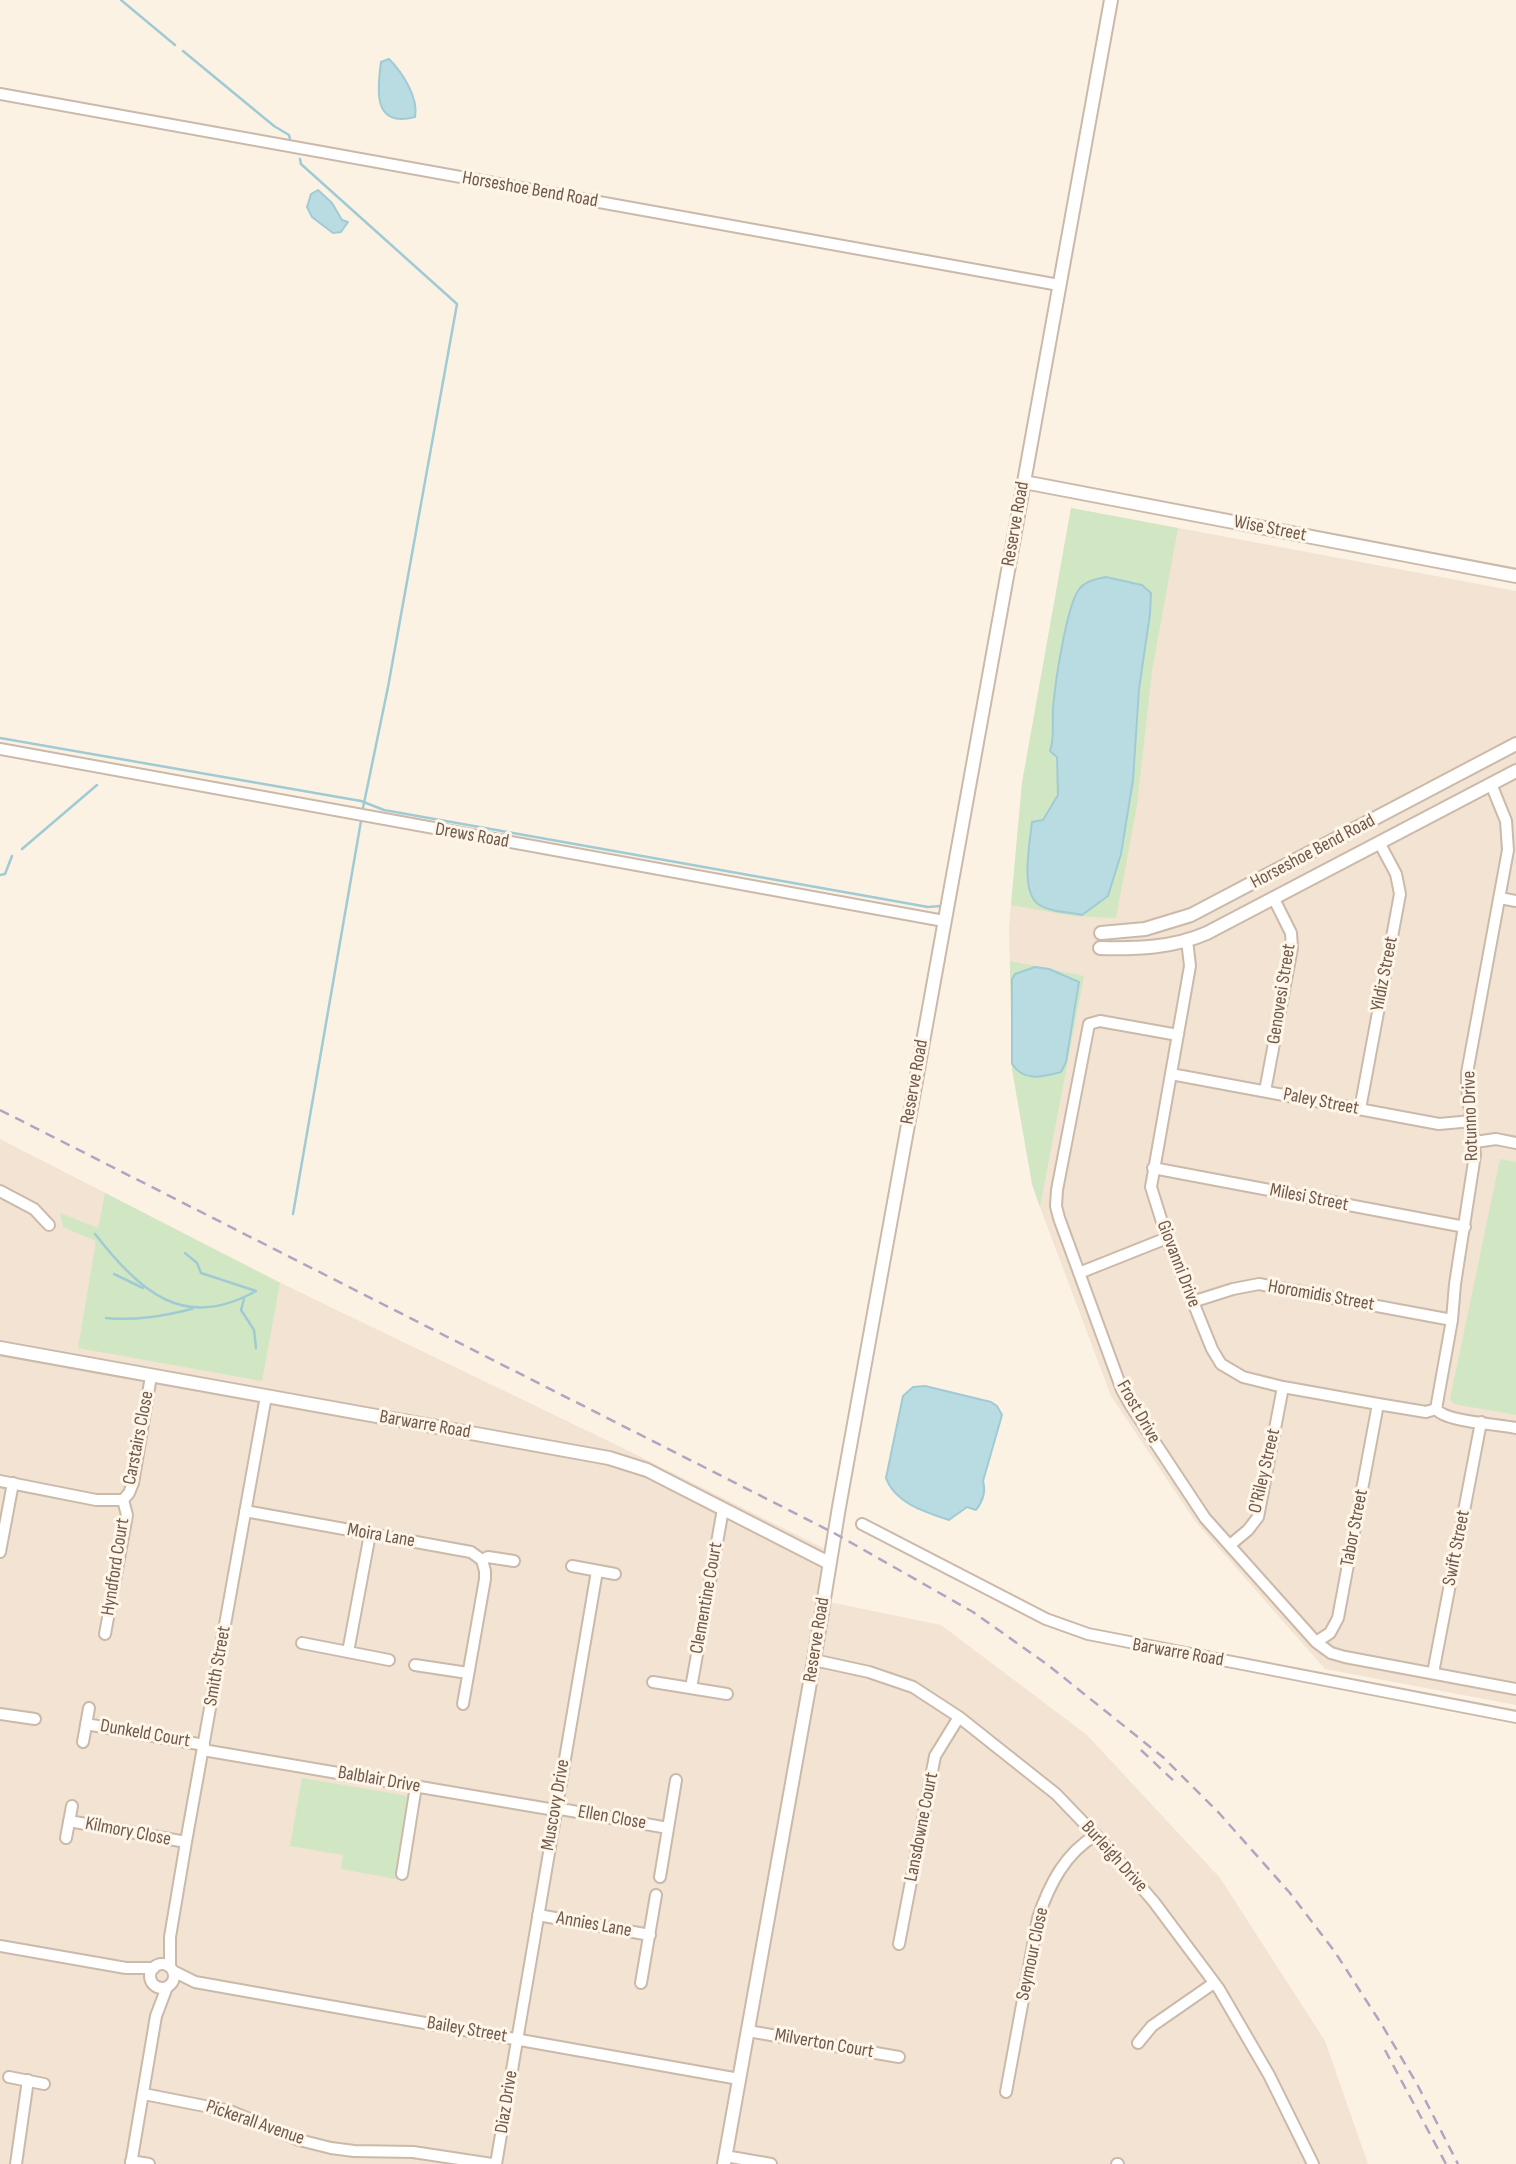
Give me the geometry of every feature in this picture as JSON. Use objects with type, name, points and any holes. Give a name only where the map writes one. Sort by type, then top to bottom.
[{"type":"street","name":"Reserve Road","points":[[725,2160],[944,921],[1111,0]]},
{"type":"street","name":"Horseshoe Bend Road","points":[[0,94],[1059,285]]},
{"type":"street","name":"Wise Street","points":[[1024,482],[1516,576]]},
{"type":"street","name":"Horseshoe Bend Road","points":[[1101,933],[1136,930],[1180,920],[1263,879],[1516,744]]},
{"type":"street","name":"Drews Road","points":[[0,749],[944,921]]},
{"type":"street","points":[[1480,763],[1491,784]]},
{"type":"street","name":"Horseshoe Bend Road","points":[[1100,948],[1144,947],[1186,940],[1216,930],[1516,771]]},
{"type":"street","name":"Rotunno Drive","points":[[1436,1409],[1452,1320],[1475,1142],[1466,1086],[1467,1073],[1508,856],[1508,832],[1504,813],[1491,784]]},
{"type":"street","name":"Yildiz Street","points":[[1360,1109],[1400,894],[1396,874],[1380,844]]},
{"type":"street","points":[[1263,879],[1273,899]]},
{"type":"street","points":[[1500,898],[1516,901]]},
{"type":"street","name":"Genovesi Street","points":[[1265,1091],[1292,948],[1291,933],[1273,899]]},
{"type":"street","points":[[1180,920],[1186,940]]},
{"type":"street","name":"Giovanni Drive","points":[[1186,940],[1190,966],[1153,1168],[1153,1197],[1212,1349],[1221,1364],[1243,1377],[1283,1387],[1426,1412],[1436,1409]]},
{"type":"street","name":"Frost Drive","points":[[1178,1035],[1100,1021],[1094,1021],[1087,1027],[1056,1199],[1059,1218],[1126,1398],[1206,1517],[1316,1642],[1331,1653],[1345,1657],[1516,1689]]},
{"type":"street","name":"Paley Street","points":[[1171,1074],[1439,1125],[1472,1121]]},
{"type":"street","points":[[1475,1142],[1496,1139],[1516,1143]]},
{"type":"street","name":"Milesi Street","points":[[1153,1168],[1465,1227]]},
{"type":"street","points":[[0,1191],[34,1209],[49,1225]]},
{"type":"street","points":[[1079,1273],[1167,1238]]},
{"type":"street","name":"Horomidis Street","points":[[1192,1302],[1259,1284],[1452,1320]]},
{"type":"street","name":"Barwarre Road","points":[[0,1348],[609,1458],[647,1470],[830,1563]]},
{"type":"street","name":"Carstairs Close","points":[[0,1481],[96,1500],[123,1500],[133,1483],[151,1376]]},
{"type":"street","name":"O'Riley Street","points":[[1230,1545],[1248,1530],[1258,1517],[1283,1387]]},
{"type":"street","name":"Smith Street","points":[[172,1969],[170,1937],[266,1396]]},
{"type":"street","name":"Tabor Street","points":[[1316,1642],[1330,1633],[1338,1618],[1378,1404]]},
{"type":"street","points":[[1436,1409],[1440,1414],[1516,1428]]},
{"type":"street","name":"Swift Street","points":[[1433,1673],[1481,1422]]},
{"type":"street","points":[[0,1552],[13,1483]]},
{"type":"street","name":"Hyndford Court","points":[[105,1634],[127,1515],[123,1500]]},
{"type":"street","name":"Clementine Court","points":[[691,1688],[723,1509]]},
{"type":"street","name":"Moira Lane","points":[[245,1511],[471,1552],[482,1560],[488,1557],[514,1561]]},
{"type":"street","name":"Barwarre Road","points":[[862,1524],[1046,1619],[1088,1634],[1516,1717]]},
{"type":"street","points":[[348,1652],[370,1534]]},
{"type":"street","points":[[463,1704],[485,1578],[482,1560]]},
{"type":"street","points":[[572,1566],[615,1574]]},
{"type":"street","name":"Muscovy Drive","points":[[517,2039],[597,1571]]},
{"type":"street","points":[[302,1643],[389,1660]]},
{"type":"street","name":"Burleigh Drive","points":[[814,1660],[890,1678],[913,1687],[959,1717],[1056,1794],[1154,1902],[1214,1983],[1269,2075],[1313,2164]]},
{"type":"street","points":[[415,1665],[468,1674]]},
{"type":"street","points":[[653,1682],[727,1694]]},
{"type":"street","name":"Dunkeld Court","points":[[83,1742],[89,1708]]},
{"type":"street","points":[[0,1714],[35,1719]]},
{"type":"street","name":"Lansdowne Court","points":[[900,1944],[935,1756],[959,1717]]},
{"type":"street","name":"Dunkeld Court","points":[[86,1724],[203,1747]]},
{"type":"street","name":"Balblair Drive","points":[[203,1747],[555,1809]]},
{"type":"street","name":"Ellen Close","points":[[660,1877],[676,1780]]},
{"type":"street","points":[[402,1874],[415,1786]]},
{"type":"street","name":"Kilmory Close","points":[[66,1838],[72,1806]]},
{"type":"street","name":"Ellen Close","points":[[555,1809],[668,1828]]},
{"type":"street","name":"Kilmory Close","points":[[69,1821],[186,1842]]},
{"type":"street","name":"Seymour Close","points":[[1006,2092],[1038,1918],[1045,1897],[1072,1853],[1080,1844],[1096,1835]]},
{"type":"street","name":"Annies Lane","points":[[641,1983],[656,1895]]},
{"type":"street","name":"Annies Lane","points":[[538,1915],[650,1935]]},
{"type":"street","name":"Smith Street","points":[[131,2162],[156,2016],[154,1974],[170,1937]]},
{"type":"street","name":"Bailey Street","points":[[0,1946],[154,1974],[172,1969],[195,1982]]},
{"type":"street","points":[[169,1985],[172,1969]]},
{"type":"street","name":"Bailey Street","points":[[154,1974],[158,1987],[195,1982],[739,2079]]},
{"type":"street","points":[[1138,2043],[1152,2026],[1214,1983]]},
{"type":"street","name":"Smith Street","points":[[156,2016],[169,1985]]},
{"type":"street","name":"Milverton Court","points":[[748,2031],[899,2057]]},
{"type":"street","name":"Diaz Drive","points":[[494,2164],[517,2039]]},
{"type":"street","points":[[9,2077],[44,2084]]},
{"type":"street","points":[[16,2164],[28,2081]]},
{"type":"street","name":"Pickerall Avenue","points":[[144,2094],[230,2110],[299,2140],[331,2148],[431,2154],[494,2164]]},
{"type":"street","points":[[725,2160],[771,2164]]},
{"type":"street","points":[[131,2162],[149,2164]]},
{"type":"shaded area","points":[[1071,508],[1516,591],[1516,1705],[1325,1669],[1195,1521],[1111,1396],[1040,1207],[1032,1184],[1012,1069],[1009,927],[1022,783]]},
{"type":"shaded area","points":[[0,1139],[289,1287],[831,1552],[824,1601],[941,1625],[1087,1735],[1220,1878],[1325,2041],[1368,2164],[0,2164]]},
{"type":"green space","points":[[1071,508],[1178,528],[1152,671],[1137,805],[1116,918],[1073,916],[1011,905],[1022,783]]},
{"type":"green space","points":[[1010,961],[1084,976],[1040,1207],[1032,1184],[1012,1069]]},
{"type":"green space","points":[[1500,1159],[1516,1162],[1516,1415],[1454,1404],[1450,1399]]},
{"type":"green space","points":[[105,1193],[280,1283],[262,1381],[78,1348],[96,1241],[63,1227],[60,1213],[98,1228]]},
{"type":"green space","points":[[302,1778],[414,1797],[401,1880],[341,1869],[343,1855],[290,1846]]},
{"type":"water","points":[[389,59],[404,78],[412,94],[415,117],[391,117],[381,104],[381,62]]},
{"type":"water","points":[[318,190],[332,203],[342,220],[348,222],[341,232],[333,233],[312,217],[307,207],[311,194]]},
{"type":"water","points":[[1106,577],[1142,585],[1151,593],[1150,614],[1139,689],[1133,780],[1121,854],[1108,896],[1082,915],[1053,910],[1038,904],[1029,888],[1028,853],[1032,822],[1043,820],[1058,795],[1057,757],[1050,751],[1056,682],[1069,614],[1078,591],[1084,585]]},
{"type":"water","points":[[1035,967],[1049,969],[1079,982],[1066,1062],[1061,1072],[1034,1077],[1022,1074],[1012,1064],[1012,979],[1015,974]]},
{"type":"water","points":[[925,1386],[991,1402],[1002,1415],[983,1481],[984,1492],[980,1503],[976,1510],[967,1507],[949,1520],[921,1510],[904,1500],[890,1487],[886,1478],[903,1396],[913,1387]]},
{"type":"waterway","points":[[121,0],[175,45]]},
{"type":"waterway","points":[[183,51],[274,126],[289,135],[290,139]]},
{"type":"waterway","points":[[300,159],[301,164],[457,304],[388,687],[363,808]]},
{"type":"waterway","points":[[0,738],[361,801],[384,810],[928,907],[941,906]]},
{"type":"waterway","points":[[22,849],[97,785]]},
{"type":"waterway","points":[[293,1214],[361,821]]},
{"type":"waterway","points":[[0,875],[5,874],[12,856]]},
{"type":"waterway","points":[[95,1234],[129,1273],[146,1288],[165,1299],[185,1306],[206,1307],[230,1303],[256,1291]]},
{"type":"waterway","points":[[185,1253],[197,1263],[201,1273],[256,1291]]},
{"type":"waterway","points":[[114,1274],[143,1288]]},
{"type":"waterway","points":[[244,1299],[241,1310],[254,1330],[256,1348]]},
{"type":"waterway","points":[[106,1318],[149,1317],[192,1309]]},
{"type":"railway","points":[[0,1110],[834,1533],[973,1612],[1048,1665],[1164,1758],[1219,1813],[1290,1893],[1335,1952],[1382,2025],[1417,2084],[1458,2164]]},
{"type":"railway","points":[[1141,1750],[1177,1784]]},
{"type":"railway","points":[[1385,2050],[1446,2164]]}]
